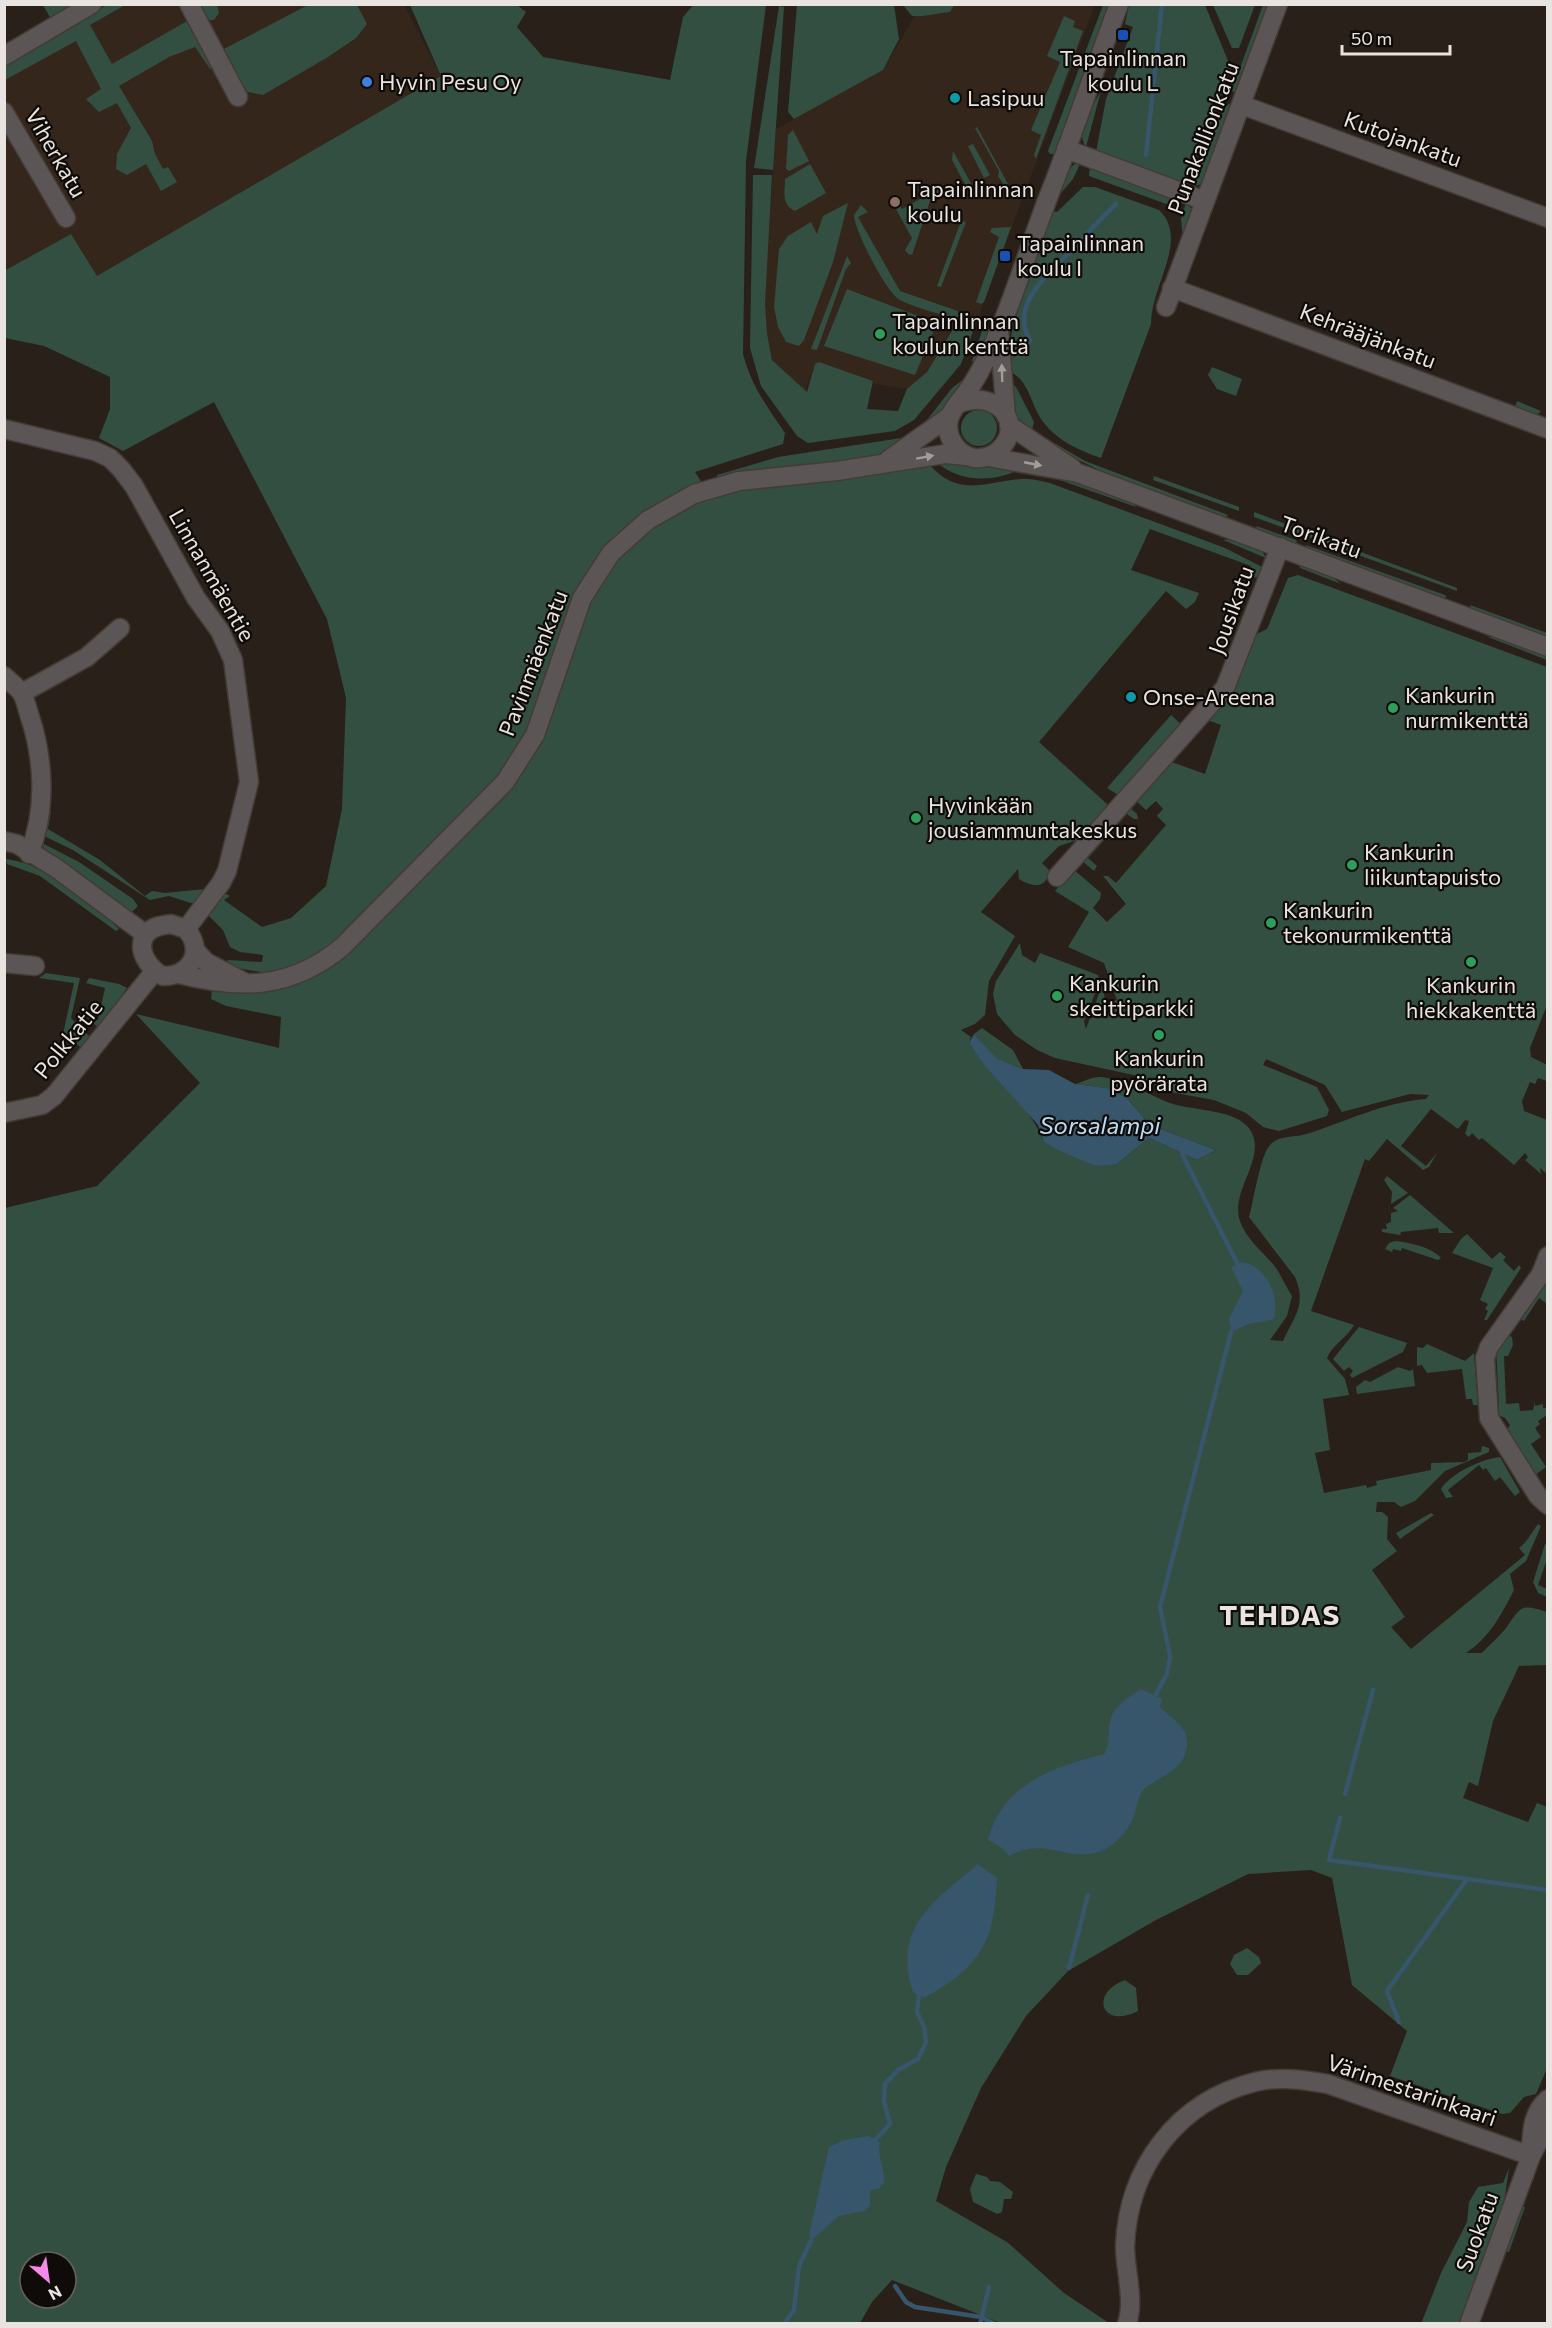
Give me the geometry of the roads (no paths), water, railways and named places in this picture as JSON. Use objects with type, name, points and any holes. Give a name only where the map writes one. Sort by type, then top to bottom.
[{"type":"street","points":[[4,56],[92,4]]},
{"type":"street","points":[[189,4],[238,97]]},
{"type":"street","points":[[999,330],[1008,420],[1005,442],[998,451],[988,457],[967,456],[959,451],[950,436],[955,410],[999,330],[1119,4]]},
{"type":"street","name":"Punakallionkatu","points":[[1166,307],[1278,4]]},
{"type":"street","name":"Kutojankatu","points":[[1242,105],[1548,218]]},
{"type":"street","name":"Viherkatu","points":[[4,112],[66,219]]},
{"type":"street","points":[[1066,149],[1205,201]]},
{"type":"street","name":"Kehrääjänkatu","points":[[1172,288],[1548,429]]},
{"type":"street","points":[[955,410],[970,399],[987,399],[995,402],[1008,420]]},
{"type":"street","name":"Pavinmäenkatu","points":[[883,463],[955,410]]},
{"type":"street","name":"Torikatu","points":[[1008,420],[1078,473]]},
{"type":"street","name":"Linnanmäentie","points":[[4,429],[95,452],[110,458],[121,469],[134,486],[196,598],[220,631],[233,660],[249,782],[228,871],[186,929]]},
{"type":"street","name":"Pavinmäenkatu","points":[[179,974],[232,985],[279,980],[325,961],[487,803],[505,782],[536,735],[582,598],[611,554],[648,520],[694,494],[722,484],[837,471],[945,454],[967,456]]},
{"type":"street","name":"Torikatu","points":[[988,457],[1078,473],[1548,646]]},
{"type":"street","name":"Jousikatu","points":[[1057,877],[1225,688],[1280,547]]},
{"type":"street","points":[[22,693],[87,657],[120,628]]},
{"type":"street","points":[[4,676],[22,693],[39,742],[42,765],[36,837],[29,854]]},
{"type":"street","points":[[4,841],[17,844],[29,854],[56,868],[145,934]]},
{"type":"street","points":[[4,854],[29,854]]},
{"type":"street","points":[[196,951],[190,966],[179,974],[163,976],[154,972],[144,957],[145,934],[151,929],[171,924],[186,929],[196,951],[212,965],[244,982]]},
{"type":"street","points":[[4,963],[35,966]]},
{"type":"street","name":"Polkkatie","points":[[4,1113],[42,1105],[54,1096],[154,972]]},
{"type":"street","points":[[1548,1256],[1541,1274],[1489,1347],[1485,1358],[1487,1404],[1493,1427],[1538,1496],[1548,1505]]},
{"type":"street","name":"Värimestarinkaari","points":[[1127,2324],[1129,2294],[1125,2246],[1136,2185],[1162,2138],[1190,2114],[1220,2094],[1269,2080],[1299,2079],[1328,2084],[1531,2156]]},
{"type":"street","name":"Suokatu","points":[[1531,2156],[1533,2125],[1540,2106],[1548,2098]]},
{"type":"street","name":"Suokatu","points":[[1469,2324],[1531,2156],[1548,2123]]},
{"type":"water","name":"Sorsalampi","points":[[974,1034],[996,1058],[1023,1069],[1049,1070],[1075,1084],[1106,1088],[1126,1097],[1150,1125],[1216,1150],[1197,1160],[1149,1138],[1117,1164],[1096,1166],[1062,1152],[1044,1142],[1038,1125],[985,1066],[969,1043]]},
{"type":"water","points":[[1242,1262],[1258,1270],[1270,1284],[1275,1301],[1274,1319],[1249,1324],[1231,1332],[1229,1319],[1243,1291],[1231,1267]]},
{"type":"water","points":[[1141,1689],[1162,1699],[1160,1707],[1182,1728],[1187,1739],[1187,1746],[1185,1755],[1176,1768],[1143,1790],[1131,1822],[1119,1839],[1095,1853],[1073,1854],[1033,1849],[1009,1856],[1002,1848],[988,1840],[995,1821],[1017,1792],[1049,1772],[1104,1754],[1114,1711]]},
{"type":"water","points":[[978,1864],[997,1878],[988,1936],[972,1963],[944,1986],[924,1998],[913,1992],[908,1969],[908,1950],[913,1933],[921,1918],[946,1890]]},
{"type":"water","points":[[868,2136],[880,2143],[884,2183],[878,2189],[870,2190],[870,2206],[864,2211],[839,2216],[811,2241],[809,2235],[829,2147],[844,2140]]},
{"type":"waterway","points":[[1146,155],[1162,4]]},
{"type":"waterway","points":[[1021,355],[1030,340],[1025,327],[1024,315],[1034,291],[1052,269],[1116,204]]},
{"type":"waterway","points":[[1182,1154],[1237,1263]]},
{"type":"waterway","points":[[1156,1694],[1167,1674],[1170,1656],[1160,1607],[1231,1332]]},
{"type":"waterway","points":[[1345,1794],[1373,1690]]},
{"type":"waterway","points":[[1340,1818],[1329,1860],[1548,1890]]},
{"type":"waterway","points":[[1399,2022],[1387,1991],[1467,1879]]},
{"type":"waterway","points":[[1069,1968],[1088,1895]]},
{"type":"waterway","points":[[876,2139],[890,2124],[884,2101],[885,2084],[898,2070],[918,2059],[926,2042],[924,2027],[917,2012],[919,1994]]},
{"type":"waterway","points":[[784,2324],[794,2310],[799,2266],[811,2241]]},
{"type":"waterway","points":[[895,2286],[906,2302],[915,2307],[981,2317],[995,2324]]},
{"type":"waterway","points":[[980,2324],[989,2287]]},
{"type":"place","name":"Tapainlinnan koulu L","points":[[1123,35]]},
{"type":"place","name":"Hyvin Pesu Oy","points":[[367,82]]},
{"type":"place","name":"Lasipuu","points":[[955,98]]},
{"type":"place","name":"Tapainlinnan koulu","points":[[895,202]]},
{"type":"place","name":"Tapainlinnan koulu I","points":[[1005,256]]},
{"type":"place","name":"Tapainlinnan koulun kenttä","points":[[880,334]]},
{"type":"place","name":"Onse-Areena","points":[[1131,697]]},
{"type":"place","name":"Kankurin nurmikenttä","points":[[1393,708]]},
{"type":"place","name":"Hyvinkään jousiammuntakeskus","points":[[916,818]]},
{"type":"place","name":"Kankurin liikuntapuisto","points":[[1352,865]]},
{"type":"place","name":"Kankurin tekonurmikenttä","points":[[1271,923]]},
{"type":"place","name":"Kankurin hiekkakenttä","points":[[1471,962]]},
{"type":"place","name":"Kankurin skeittiparkki","points":[[1057,996]]},
{"type":"place","name":"Kankurin pyörärata","points":[[1159,1035]]},
{"type":"district","name":"TEHDAS","points":[[1280,1615]]}]
